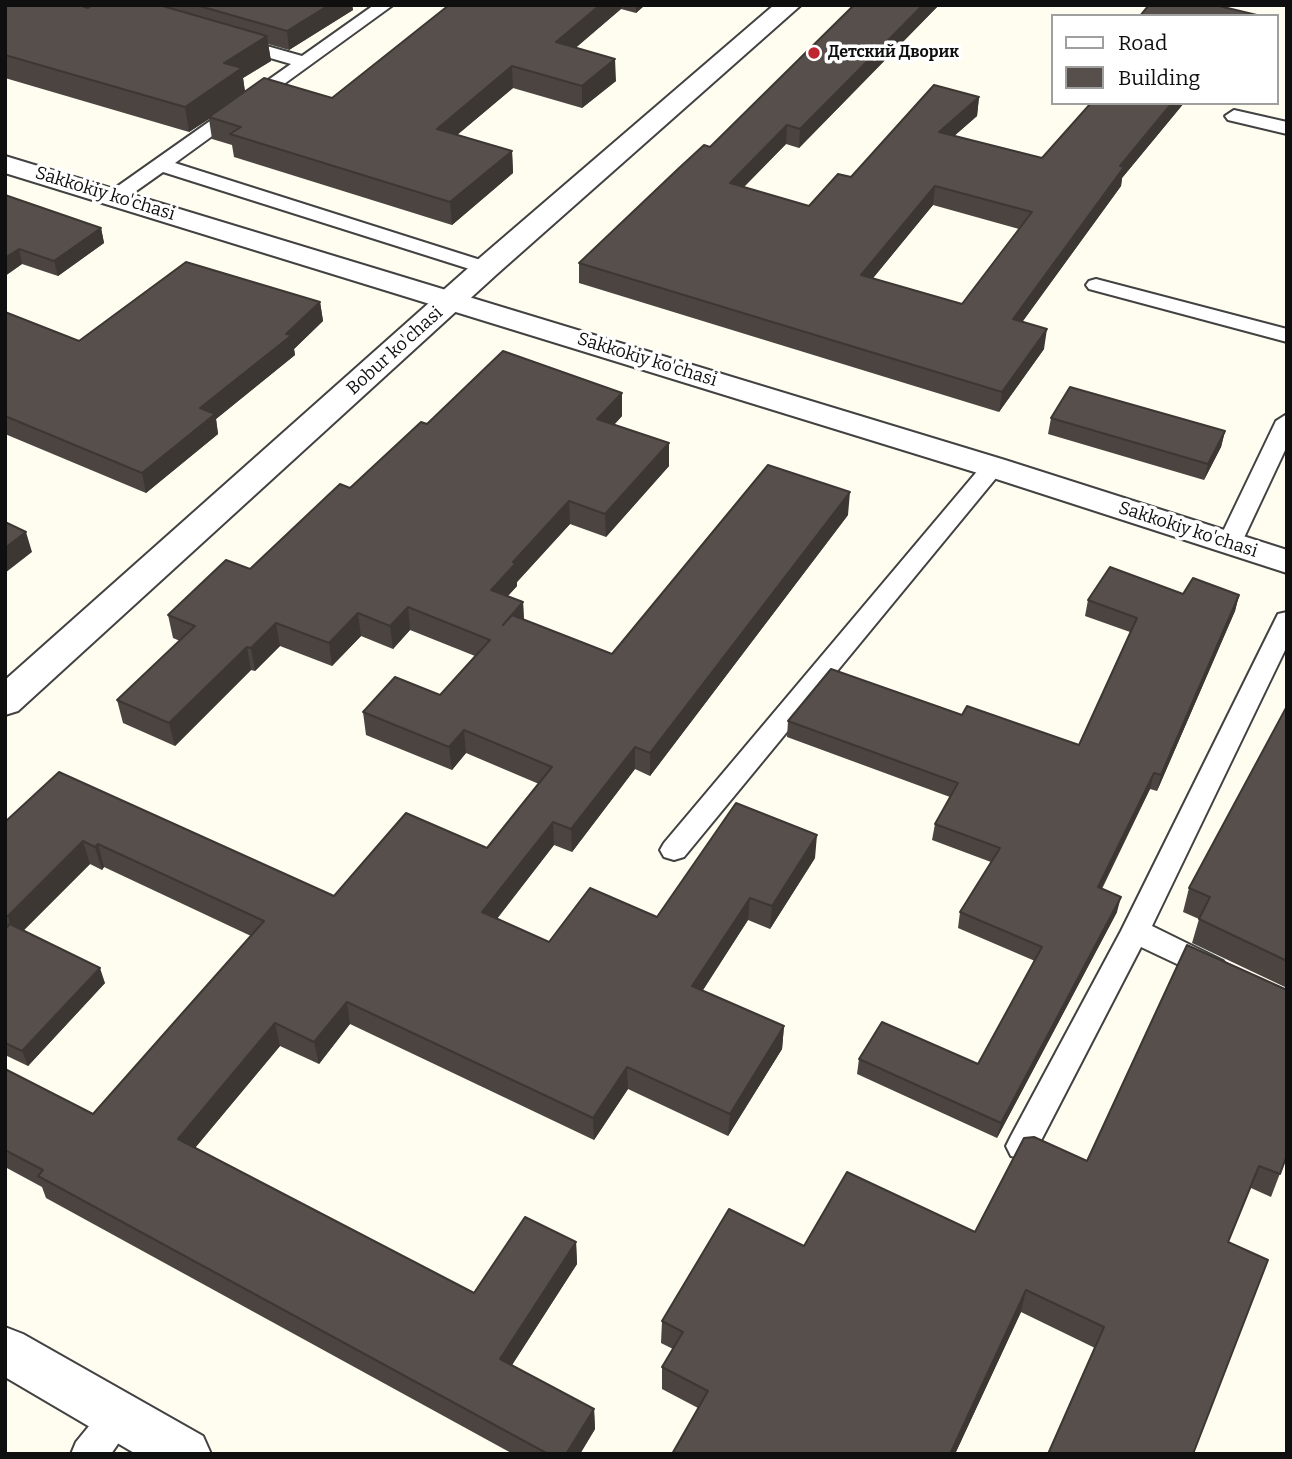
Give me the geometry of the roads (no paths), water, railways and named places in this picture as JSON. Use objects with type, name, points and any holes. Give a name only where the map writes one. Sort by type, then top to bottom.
[{"type":"street","name":"Bobur ko'chasi","points":[[5,702],[486,268],[789,5]]},
{"type":"street","name":"Sakkokiy ko'chasi","points":[[5,164],[993,467],[1287,562]]},
{"type":"street","points":[[5,1350],[104,1435],[184,1454]]},
{"type":"lane","points":[[115,197],[385,5]]},
{"type":"lane","points":[[212,36],[304,62]]},
{"type":"lane","points":[[1234,116],[1287,128]]},
{"type":"lane","points":[[161,165],[486,268]]},
{"type":"lane","points":[[1096,285],[1287,336]]},
{"type":"lane","points":[[1229,544],[1287,421]]},
{"type":"lane","points":[[674,850],[993,467]]},
{"type":"lane","points":[[1022,1146],[1135,931],[1287,621]]},
{"type":"lane","points":[[1135,931],[1240,982]]},
{"type":"place","name":"Детский Дворик","points":[[814,53]]}]
